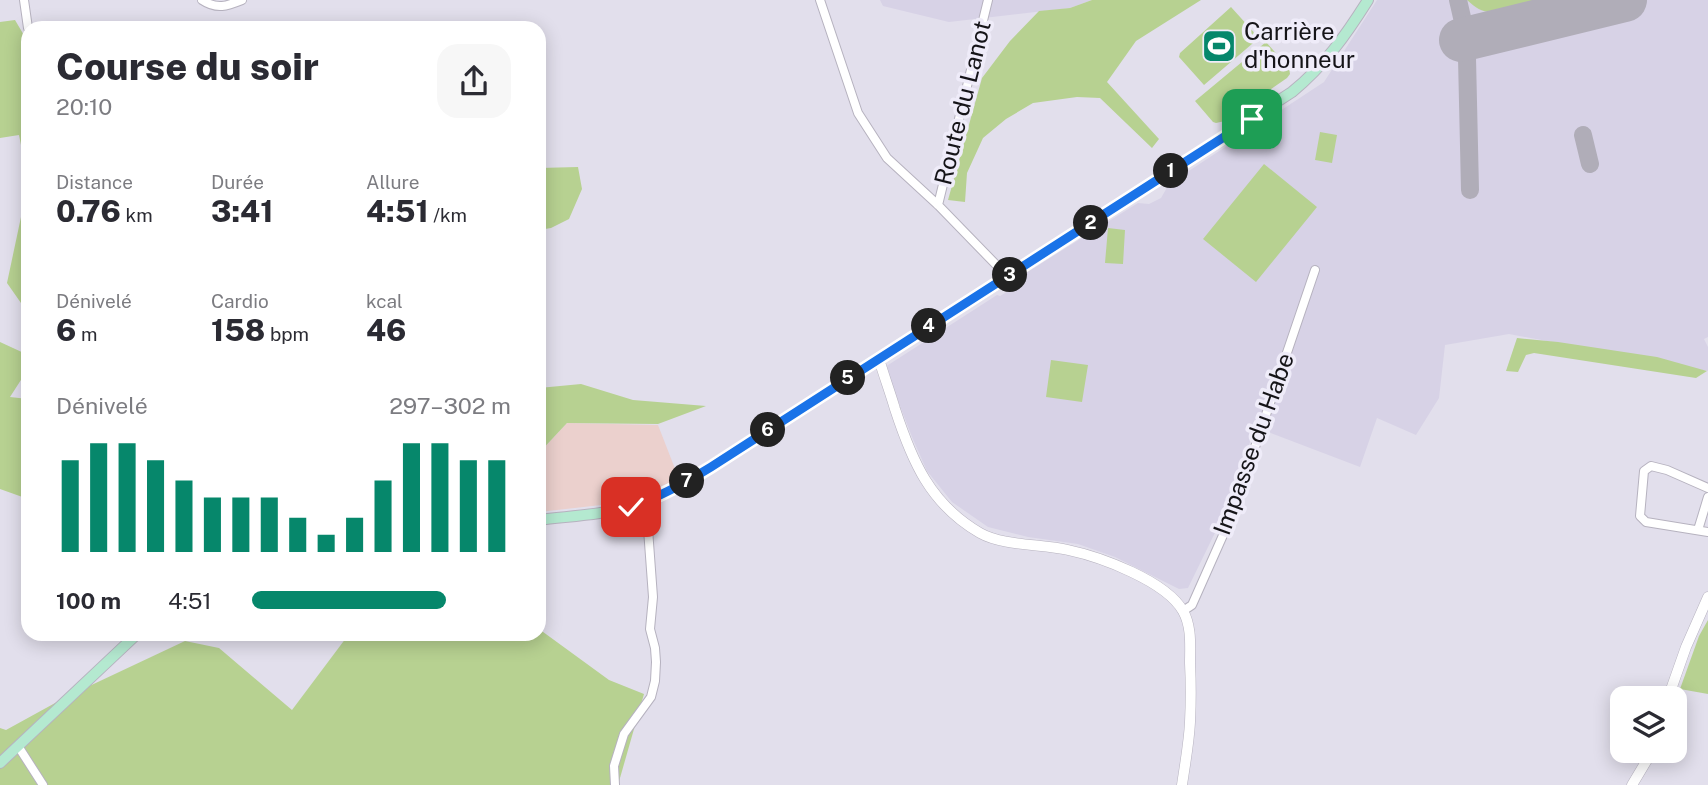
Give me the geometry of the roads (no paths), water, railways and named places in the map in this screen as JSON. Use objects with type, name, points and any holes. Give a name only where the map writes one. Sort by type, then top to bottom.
[{"type":"main road","points":[[546,519],[618,510],[646,502],[701,473],[1292,92],[1331,55],[1368,0]]},
{"type":"main road","points":[[0,763],[130,641]]},
{"type":"street","points":[[24,0],[27,21]]},
{"type":"street","points":[[202,0],[217,7],[242,0]]},
{"type":"street","name":"Route du Lanot","points":[[820,0],[859,113],[887,158],[938,205],[1008,277]]},
{"type":"street","name":"Route du Lanot","points":[[938,205],[988,0]]},
{"type":"street","name":"Impasse du Habe","points":[[1183,611],[1192,605],[1232,515],[1315,270]]},
{"type":"street","points":[[879,359],[913,458],[934,494],[948,508],[982,534],[1016,543],[1066,550],[1110,562],[1130,571],[1166,594],[1183,611],[1190,637],[1191,700],[1182,785]]},
{"type":"street","points":[[1708,488],[1651,466],[1644,471],[1640,516],[1646,522],[1708,532]]},
{"type":"street","points":[[1698,530],[1708,497]]},
{"type":"street","points":[[615,785],[614,766],[624,734],[650,697],[655,681],[655,648],[650,629],[653,597],[646,502]]},
{"type":"street","points":[[1672,686],[1708,597]]},
{"type":"street","points":[[18,746],[43,785]]},
{"type":"street","points":[[1632,785],[1645,763]]},
{"type":"place","name":"Carrière d'honneur","points":[[1219,46]]}]
